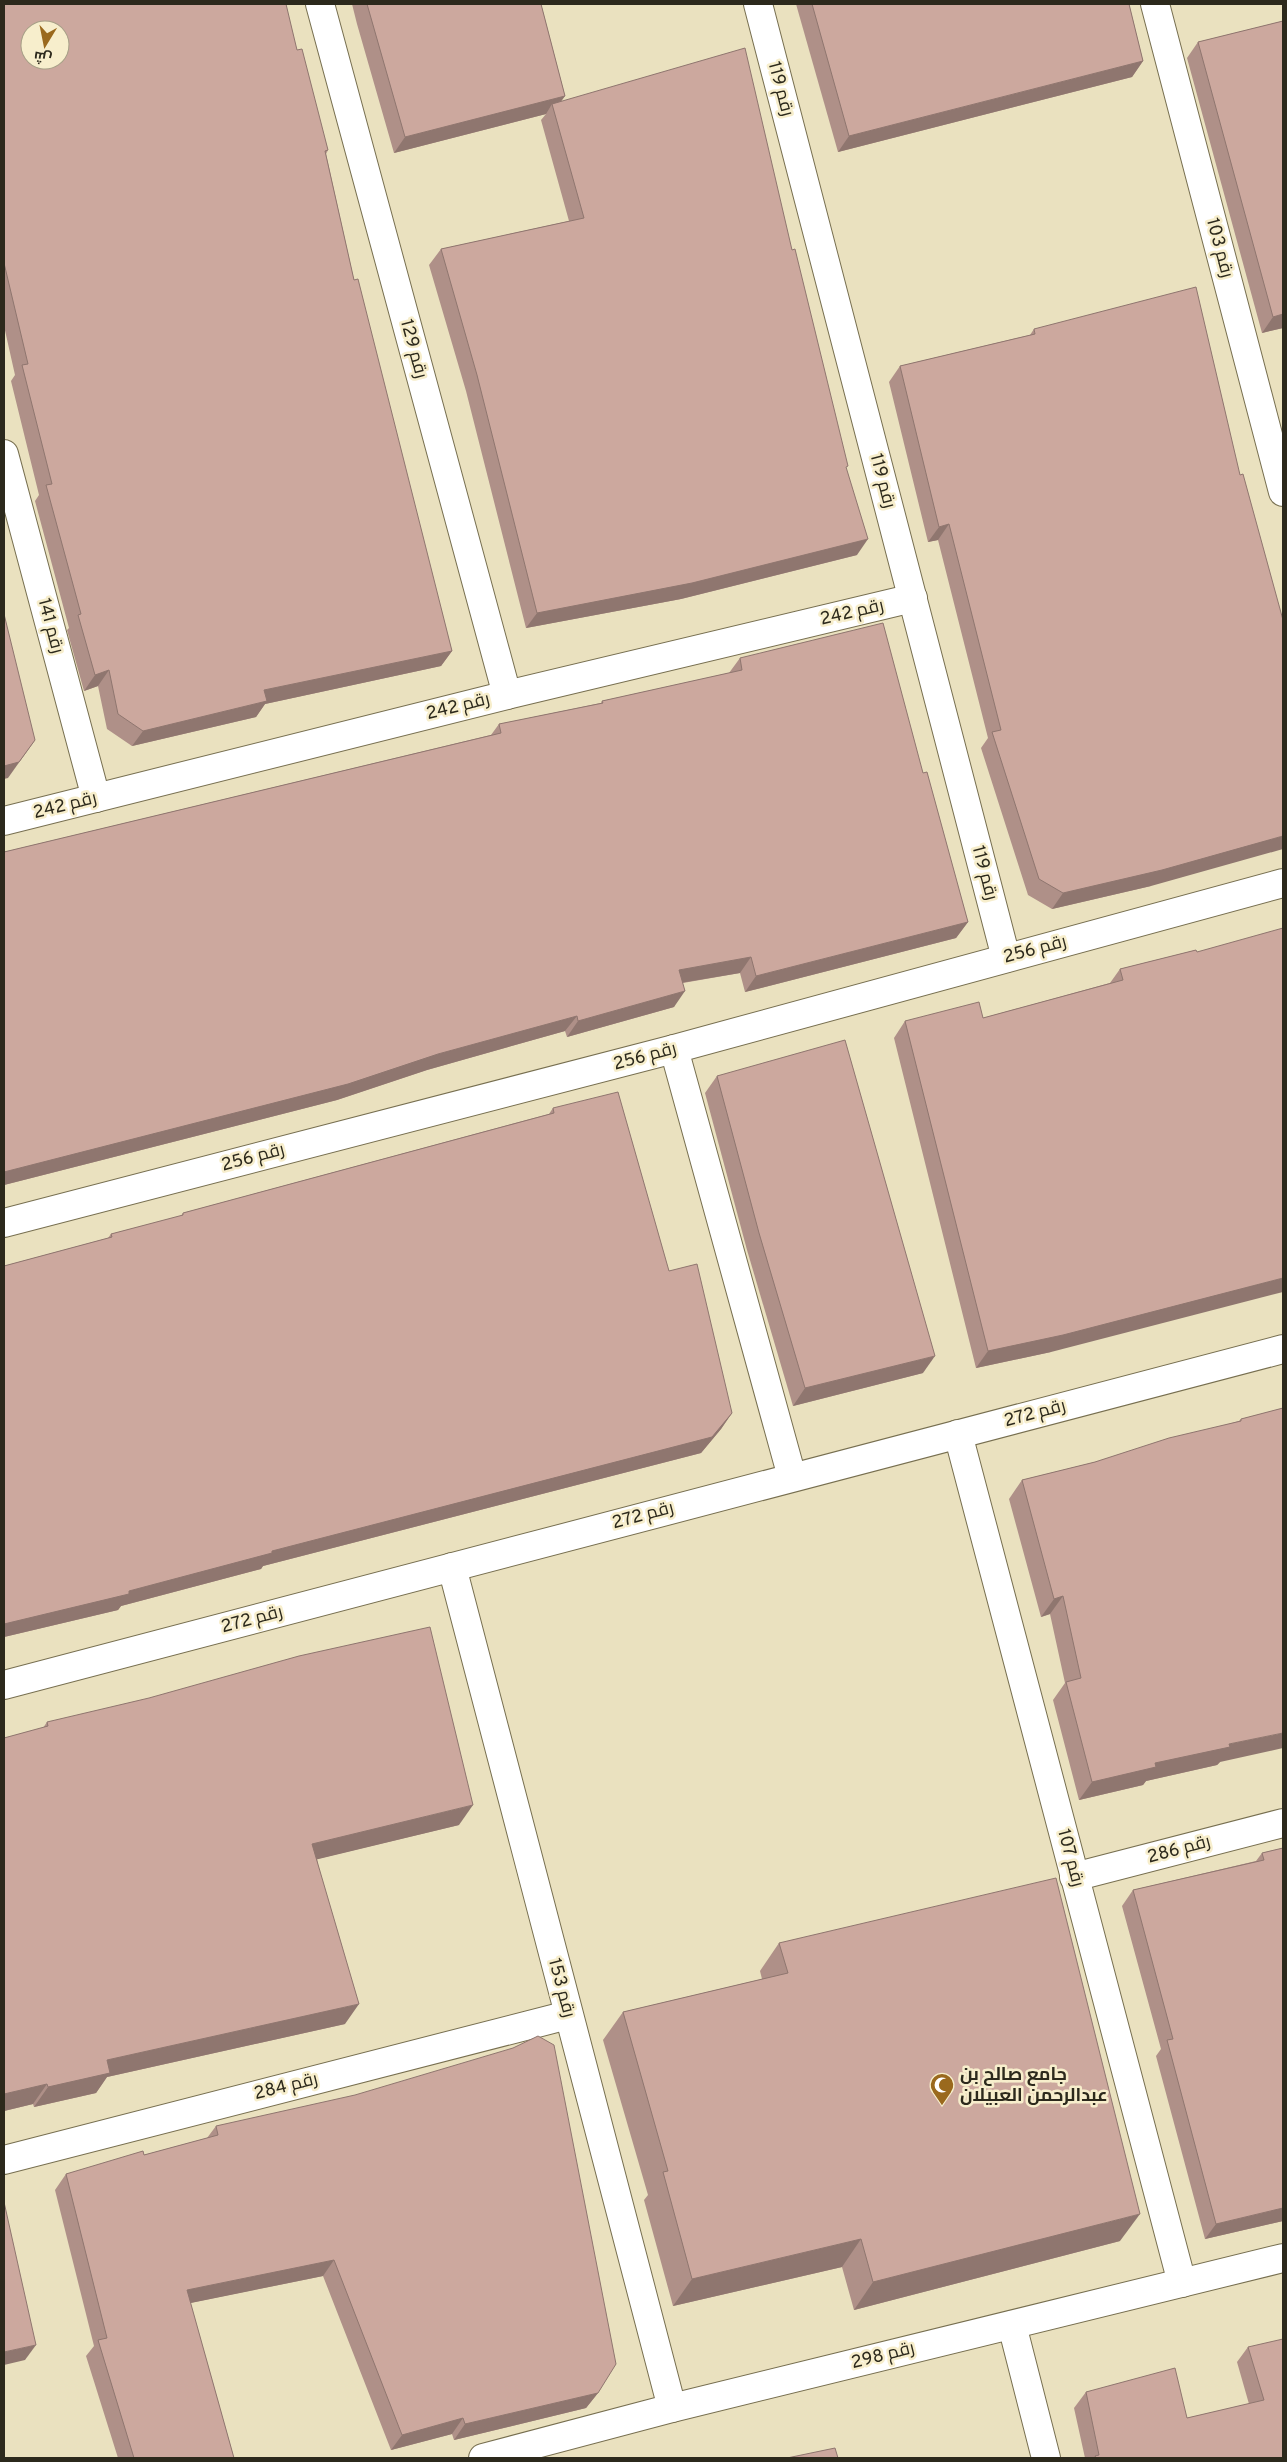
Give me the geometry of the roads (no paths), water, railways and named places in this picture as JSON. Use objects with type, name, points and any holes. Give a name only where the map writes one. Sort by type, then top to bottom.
[{"type":"street","name":"رقم 129","points":[[320,4],[506,695]]},
{"type":"street","name":"رقم 119","points":[[758,4],[1006,958]]},
{"type":"street","name":"رقم 103","points":[[1154,4],[1273,411],[1283,492]]},
{"type":"street","name":"رقم 141","points":[[4,454],[96,798]]},
{"type":"street","name":"رقم 242","points":[[4,821],[506,695],[913,598]]},
{"type":"street","name":"رقم 256","points":[[4,1223],[674,1049],[1283,883]]},
{"type":"street","points":[[674,1049],[792,1477]]},
{"type":"street","name":"رقم 272","points":[[4,1685],[1283,1349]]},
{"type":"street","name":"رقم 107","points":[[958,1434],[1182,2283]]},
{"type":"street","name":"رقم 153","points":[[452,1567],[672,2408]]},
{"type":"street","name":"رقم 286","points":[[1074,1878],[1283,1822]]},
{"type":"street","name":"رقم 284","points":[[4,2160],[568,2015]]},
{"type":"street","name":"رقم 298","points":[[483,2458],[672,2408],[1283,2258]]},
{"type":"street","points":[[1012,2325],[1046,2458]]},
{"type":"place","name":"جامع صالح بن عبدالرحمن العبيلان","points":[[942,2106]]}]
